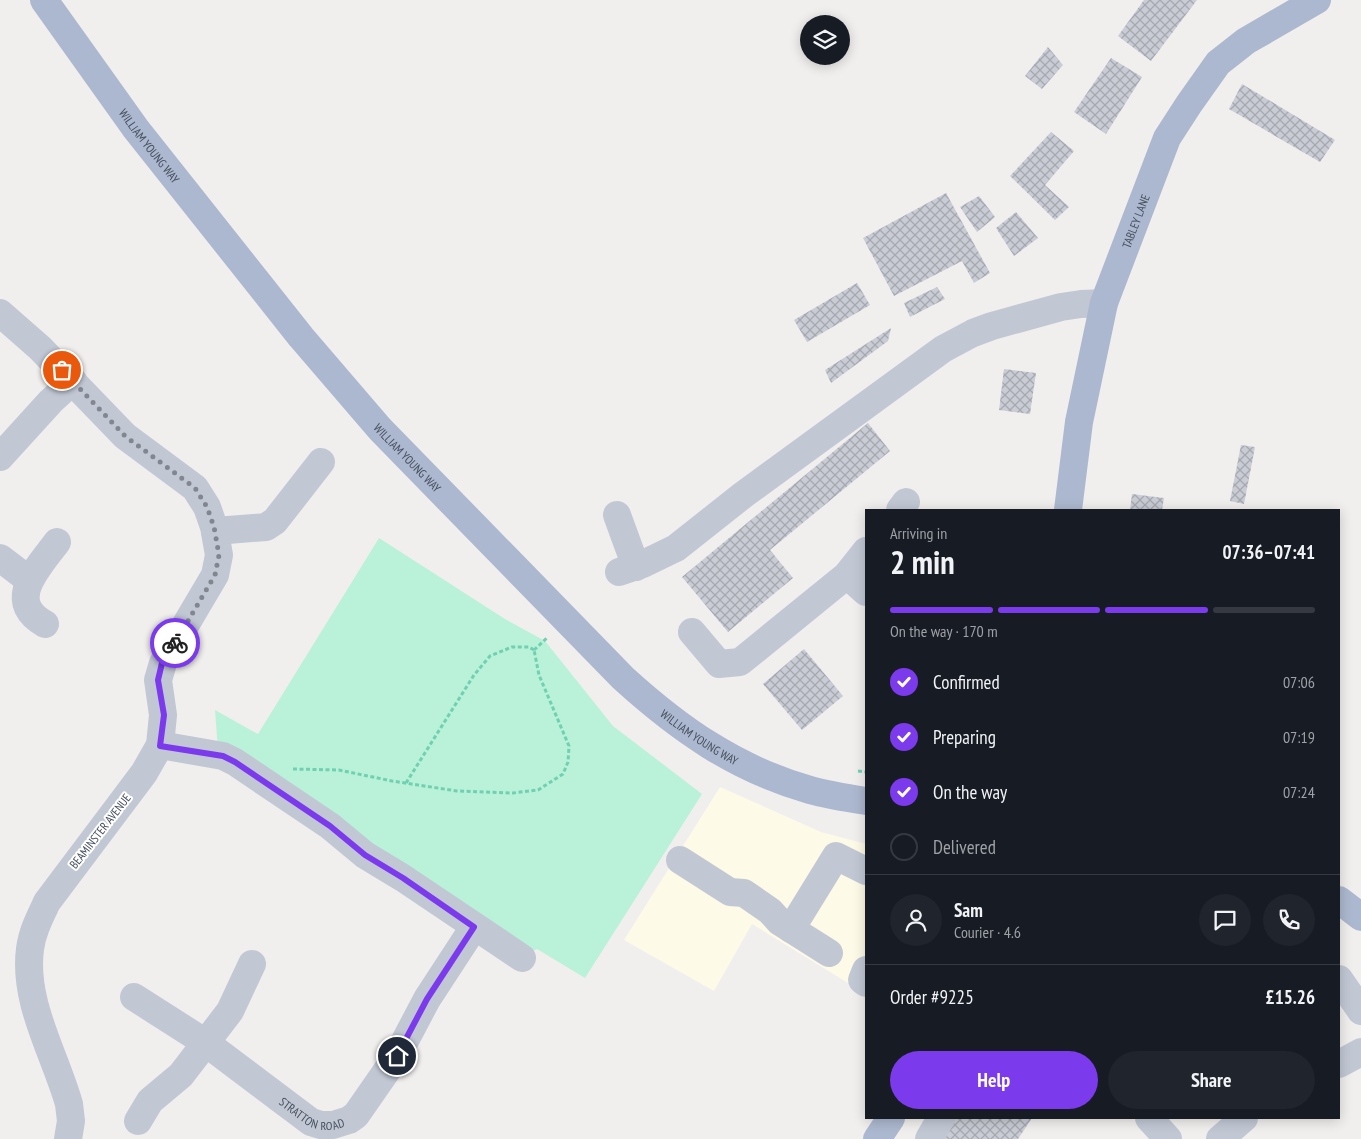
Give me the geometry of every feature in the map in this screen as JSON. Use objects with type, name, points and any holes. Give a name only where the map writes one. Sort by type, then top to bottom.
[{"type":"main road","name":"WILLIAM YOUNG WAY","points":[[44,0],[136,129],[301,338],[380,429],[623,678],[682,728],[716,750],[753,769],[810,790],[865,801]]},
{"type":"main road","name":"TABLEY LANE","points":[[1068,509],[1079,422],[1104,303],[1168,138],[1218,63],[1246,41],[1317,0]]},
{"type":"main road","points":[[1340,901],[1361,917]]},
{"type":"street","points":[[617,515],[627,570],[676,548],[743,495],[943,349],[992,326],[1061,307],[1104,303]]},
{"type":"street","name":"BEAMINSTER AVENUE","points":[[0,313],[40,348],[125,436],[195,488],[207,507],[215,531],[219,555],[215,575],[162,663],[158,680],[164,715],[160,746],[144,773],[47,902],[37,923],[30,948],[34,1001],[69,1104],[71,1120],[68,1139]]},
{"type":"street","points":[[0,457],[50,401],[73,381]]},
{"type":"street","points":[[215,531],[266,527],[275,521],[321,462]]},
{"type":"street","points":[[45,624],[35,618],[28,607],[25,592],[10,572],[57,542]]},
{"type":"street","points":[[692,632],[719,664],[740,662],[857,583],[865,555]]},
{"type":"street","points":[[160,746],[223,756],[235,762],[330,826],[365,855],[403,878],[522,958]]},
{"type":"street","points":[[791,929],[836,856],[865,870]]},
{"type":"street","points":[[680,860],[730,892],[744,893],[770,911],[780,922],[829,953]]},
{"type":"street","name":"STRATTON ROAD","points":[[134,998],[206,1043],[311,1122],[321,1125],[333,1125],[349,1120],[356,1115],[365,1103],[397,1056],[427,999],[474,927]]},
{"type":"street","points":[[138,1121],[150,1101],[181,1075],[230,1011],[252,964]]},
{"type":"street","points":[[1340,980],[1361,1011]]},
{"type":"street","points":[[1340,1063],[1361,1052]]},
{"type":"street","points":[[929,1139],[940,1119]]},
{"type":"street","points":[[1150,1119],[1168,1139]]},
{"type":"street","points":[[1220,1139],[1243,1119]]},
{"type":"path","points":[[534,650],[552,633]]},
{"type":"path","points":[[268,785],[278,769],[339,770],[406,784],[457,790],[513,793],[538,790],[563,774],[568,762],[569,746],[539,675],[534,650],[529,647],[512,647],[490,656],[474,674],[406,784]]},
{"type":"path","points":[[857,771],[865,772]]},
{"type":"shaded area","points":[[720,787],[821,832],[865,844],[865,993],[752,924],[714,991],[624,940]]},
{"type":"green space","points":[[379,538],[505,619],[545,641],[613,726],[702,794],[585,978],[537,949],[523,956],[218,751],[215,710],[258,734]]},
{"type":"building","points":[[1144,0],[1197,0],[1151,61],[1118,36]]},
{"type":"building","points":[[1048,47],[1063,65],[1042,89],[1025,76]]},
{"type":"building","points":[[1111,58],[1142,77],[1106,134],[1074,112]]},
{"type":"building","points":[[1242,84],[1335,140],[1320,162],[1229,109]]},
{"type":"building","points":[[1051,132],[1074,151],[1045,185],[1069,207],[1055,220],[1010,176]]},
{"type":"building","points":[[946,193],[990,273],[974,283],[962,261],[894,296],[863,238]]},
{"type":"building","points":[[979,196],[995,217],[977,232],[960,207]]},
{"type":"building","points":[[1016,212],[1038,238],[1014,256],[996,228]]},
{"type":"building","points":[[857,283],[870,305],[807,342],[794,320]]},
{"type":"building","points":[[937,287],[945,299],[910,317],[904,303]]},
{"type":"building","points":[[891,328],[888,341],[831,383],[825,370]]},
{"type":"building","points":[[1004,369],[1036,373],[1030,414],[999,410]]},
{"type":"building","points":[[868,423],[890,451],[770,550],[793,578],[728,632],[682,577]]},
{"type":"building","points":[[1241,445],[1255,447],[1244,504],[1230,501]]},
{"type":"building","points":[[1132,494],[1164,498],[1162,509],[1130,509]]},
{"type":"building","points":[[804,649],[843,696],[802,730],[763,684]]},
{"type":"building","points":[[951,1119],[1031,1119],[1018,1139],[938,1139]]},
{"type":"way so far","points":[[62,370],[125,436],[195,488],[207,507],[214,527],[219,555],[215,575],[175,643]]},
{"type":"route","points":[[175,643],[162,663],[158,680],[164,715],[160,746],[223,756],[235,762],[330,826],[365,855],[403,878],[474,927],[427,999],[397,1056]]}]
